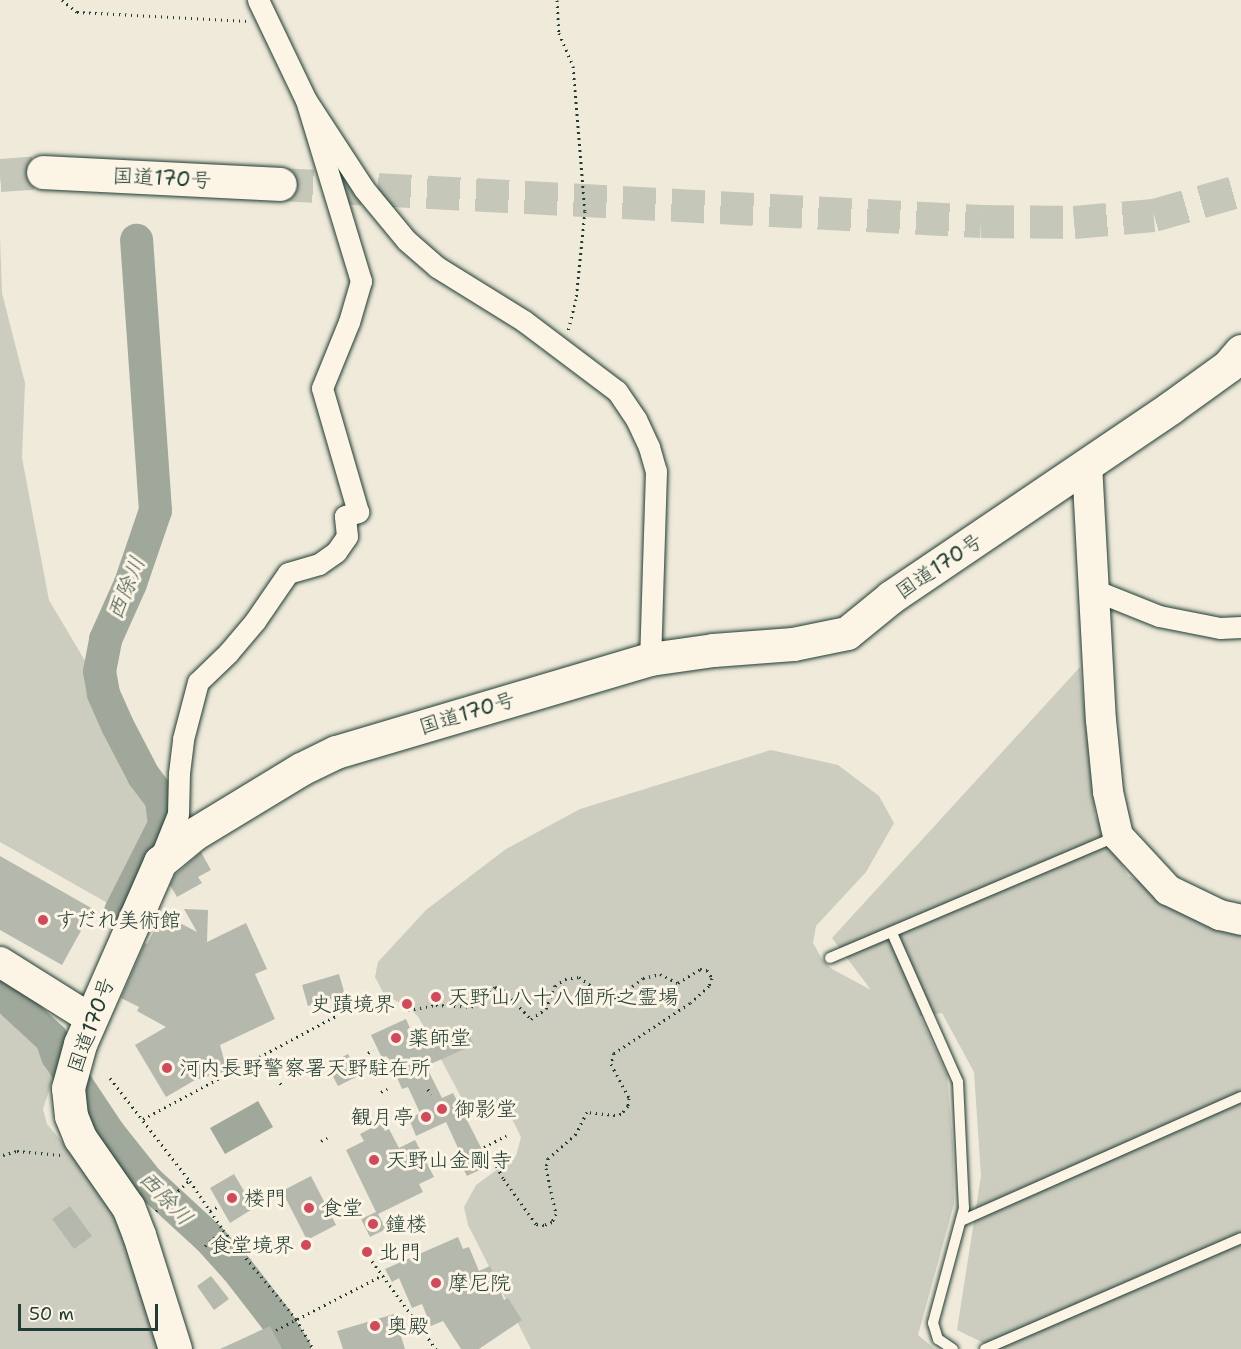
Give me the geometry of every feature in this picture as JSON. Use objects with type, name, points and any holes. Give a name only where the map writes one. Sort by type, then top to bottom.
[{"type":"highway","name":"国道170号","points":[[43,172],[280,184]]},
{"type":"highway","name":"国道170号","points":[[175,1349],[128,1207],[80,1138],[71,1116],[68,1088],[78,1052],[91,1019],[160,862],[194,834],[301,769],[336,752],[650,659],[713,650],[793,644],[847,633],[891,597],[1180,401],[1228,366],[1241,351]]},
{"type":"street","points":[[258,0],[306,100],[364,189],[406,240],[437,267],[524,321],[617,391],[636,419],[656,471],[650,659]]},
{"type":"street","points":[[160,862],[178,814],[183,739],[198,682],[228,653],[255,621],[288,573],[320,564],[336,552],[347,536],[345,516],[358,512],[322,388],[349,321],[361,281],[306,100]]},
{"type":"street","points":[[1087,464],[1108,792],[1118,836],[1168,890],[1220,915],[1241,920]]},
{"type":"street","points":[[1094,590],[1159,616],[1220,628],[1241,627]]},
{"type":"street","points":[[0,962],[91,1019]]},
{"type":"lane","points":[[830,958],[1077,851],[1118,836]]},
{"type":"lane","points":[[892,933],[958,1082],[964,1167],[964,1208],[933,1323],[938,1339],[953,1349]]},
{"type":"lane","points":[[961,1221],[1241,1097]]},
{"type":"lane","points":[[985,1349],[1241,1238]]},
{"type":"path","points":[[62,0],[77,12],[249,21],[254,31]]},
{"type":"path","points":[[557,0],[559,33],[573,66],[585,211],[576,299],[563,350]]},
{"type":"path","points":[[408,1010],[436,1005],[462,1009],[471,1007],[495,987],[503,990],[531,1019],[546,1009],[555,986],[566,979],[579,977],[608,998],[618,997],[643,978],[660,974],[678,983],[700,969],[707,970],[712,978],[709,986],[690,1003],[614,1053],[611,1064],[629,1098],[628,1106],[621,1114],[615,1115],[587,1112],[576,1134],[548,1158],[546,1168],[555,1214],[552,1222],[544,1225],[536,1224],[508,1186],[486,1148],[506,1136]]},
{"type":"path","points":[[142,1119],[358,1004]]},
{"type":"path","points":[[368,1053],[373,1050]]},
{"type":"path","points":[[110,1077],[190,1181],[223,1230],[296,1318],[313,1349]]},
{"type":"path","points":[[381,1092],[387,1089]]},
{"type":"path","points":[[428,1089],[431,1094]]},
{"type":"path","points":[[321,1141],[327,1138]]},
{"type":"path","points":[[3,1155],[17,1151],[69,1156]]},
{"type":"path","points":[[155,1213],[190,1181]]},
{"type":"path","points":[[210,1211],[219,1206]]},
{"type":"path","points":[[205,1246],[223,1230]]},
{"type":"path","points":[[372,1261],[436,1349]]},
{"type":"path","points":[[276,1330],[382,1275]]},
{"type":"shaded area","points":[[0,238],[2,293],[25,383],[22,458],[49,600],[172,808],[131,897],[111,905],[0,842]]},
{"type":"shaded area","points":[[1080,667],[1095,815],[1128,876],[1241,924],[1241,1349],[996,1349],[957,1330],[981,1176],[974,1072],[942,1013],[920,1016],[947,1075],[953,1145],[954,1204],[918,1335],[935,1349],[531,1349],[468,1225],[464,1207],[476,1185],[516,1156],[521,1137],[506,1107],[500,1103],[477,1113],[469,1112],[419,1018],[412,1010],[384,994],[375,977],[378,962],[426,910],[506,849],[580,809],[771,750],[838,765],[879,796],[894,823],[866,872],[816,926],[813,943],[822,959],[832,969],[871,990],[832,938]]},
{"type":"shaded area","points":[[0,984],[59,1036],[63,1048],[43,1109],[47,1124],[87,1172],[121,1220],[159,1349],[0,1349]]},
{"type":"shaded area","points":[[258,1101],[273,1127],[225,1154],[210,1128]]},
{"type":"building","points":[[201,852],[211,870],[198,877],[202,883],[177,897],[170,885],[175,875]]},
{"type":"building","name":"すだれ美術館","points":[[0,856],[93,909],[62,965],[0,930]]},
{"type":"building","points":[[184,909],[208,910],[207,942],[246,923],[267,969],[255,974],[275,1019],[220,1045],[227,1071],[195,1080],[166,1097],[135,1045],[166,1027],[137,1011],[139,1007],[121,998],[145,943],[147,944],[163,914],[197,932]]},
{"type":"building","points":[[339,974],[345,995],[308,1006],[302,985]]},
{"type":"building","points":[[406,1019],[418,1046],[464,1025],[474,1045],[426,1066],[442,1098],[453,1093],[490,1165],[467,1176],[459,1161],[463,1159],[446,1122],[416,1136],[409,1119],[420,1113],[408,1087],[402,1089],[389,1059],[386,1056],[382,1058],[371,1035]]},
{"type":"building","points":[[348,1054],[360,1075],[338,1086],[327,1065]]},
{"type":"building","points":[[381,1123],[385,1131],[389,1129],[399,1148],[415,1140],[434,1177],[419,1184],[423,1192],[378,1214],[386,1229],[370,1237],[361,1219],[376,1212],[346,1150],[364,1141],[360,1134]]},
{"type":"building","name":"楼門","points":[[234,1174],[254,1208],[230,1223],[210,1188]]},
{"type":"building","name":"食堂","points":[[311,1176],[336,1225],[307,1240],[282,1191]]},
{"type":"building","points":[[70,1206],[92,1236],[74,1249],[52,1219]]},
{"type":"building","points":[[458,1237],[463,1249],[469,1247],[479,1271],[490,1266],[504,1300],[508,1298],[522,1320],[479,1349],[461,1349],[443,1321],[431,1326],[422,1304],[412,1308],[399,1278],[392,1282],[385,1269]]},
{"type":"building","points":[[211,1276],[229,1299],[214,1310],[197,1286]]},
{"type":"building","name":"奥殿","points":[[394,1314],[405,1349],[343,1349],[337,1331]]},
{"type":"building","points":[[270,1326],[282,1349],[220,1349]]},
{"type":"waterway","name":"西除川","points":[[120,911],[164,824],[161,799],[143,775],[117,725],[103,693],[99,671],[105,639],[130,583],[155,510],[136,240]]},
{"type":"waterway","name":"西除川","points":[[0,991],[51,1038],[57,1055],[108,1132],[147,1181],[209,1238],[237,1269],[275,1318],[294,1349]]},
{"type":"tunnel","points":[[0,175],[43,172]]},
{"type":"tunnel","points":[[280,184],[981,221],[1074,222],[1154,215],[1241,190]]},
{"type":"place","name":"すだれ美術館","points":[[43,920]]},
{"type":"place","name":"天野山八十八個所之霊場","points":[[436,997]]},
{"type":"place","name":"史蹟境界","points":[[407,1004]]},
{"type":"place","name":"薬師堂","points":[[396,1038]]},
{"type":"place","name":"河内長野警察署天野駐在所","points":[[167,1068]]},
{"type":"place","name":"御影堂","points":[[442,1109]]},
{"type":"place","name":"観月亭","points":[[426,1117]]},
{"type":"place","name":"天野山金剛寺","points":[[374,1160]]},
{"type":"place","name":"楼門","points":[[232,1198]]},
{"type":"place","name":"食堂","points":[[309,1208]]},
{"type":"place","name":"鐘楼","points":[[373,1224]]},
{"type":"place","name":"食堂境界","points":[[306,1245]]},
{"type":"place","name":"北門","points":[[367,1252]]},
{"type":"place","name":"摩尼院","points":[[436,1283]]},
{"type":"place","name":"奥殿","points":[[375,1326]]}]
